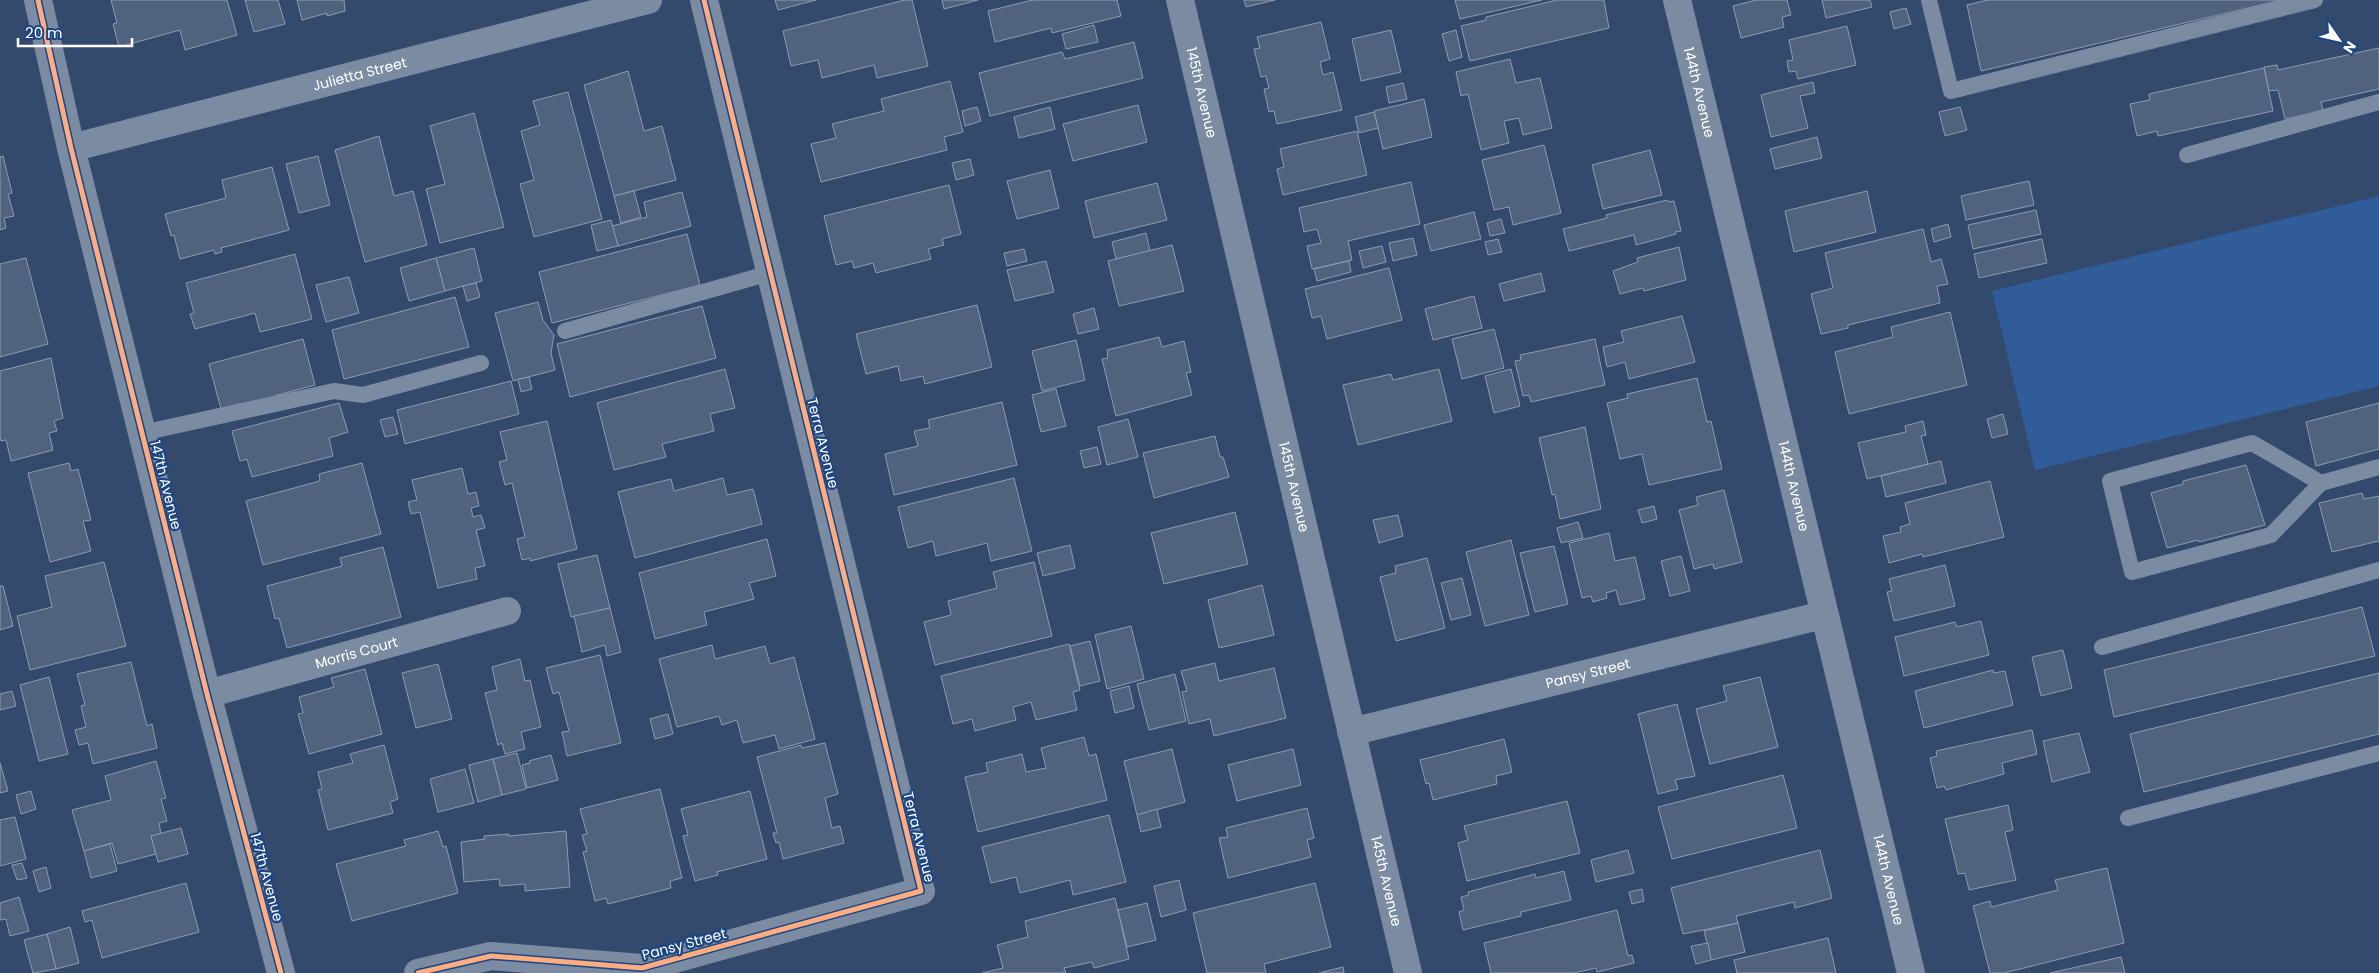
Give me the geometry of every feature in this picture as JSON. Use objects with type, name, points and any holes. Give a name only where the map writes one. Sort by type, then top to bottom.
[{"type":"street","name":"147th Avenue","points":[[38,0],[71,148],[207,694],[281,973]]},
{"type":"street","name":"Julietta Street","points":[[71,148],[648,0]]},
{"type":"street","name":"Terra Avenue","points":[[704,0],[921,891]]},
{"type":"street","name":"145th Avenue","points":[[1180,0],[1408,973]]},
{"type":"street","name":"144th Avenue","points":[[1677,0],[1823,615],[1911,973]]},
{"type":"street","name":"Morris Court","points":[[207,694],[507,611]]},
{"type":"street","name":"Pansy Street","points":[[1351,732],[1823,615]]},
{"type":"street","name":"Pansy Street","points":[[418,973],[491,956],[642,968],[921,891]]},
{"type":"lane","points":[[1929,0],[1951,91],[2315,0]]},
{"type":"lane","points":[[2187,155],[2379,102]]},
{"type":"lane","points":[[565,331],[770,273]]},
{"type":"lane","points":[[142,433],[334,391],[363,395],[481,363]]},
{"type":"lane","points":[[2321,483],[2252,443],[2110,481],[2132,572],[2272,535],[2321,483],[2379,467]]},
{"type":"lane","points":[[2102,647],[2379,570]]},
{"type":"lane","points":[[2128,818],[2379,753]]},
{"type":"shaded area","points":[[2379,196],[2379,386],[2035,470],[1992,291]]},
{"type":"building","points":[[111,0],[227,0],[237,35],[185,50],[180,30],[119,47],[113,24],[117,23]]},
{"type":"building","points":[[245,0],[278,0],[285,24],[254,32]]},
{"type":"building","points":[[297,0],[344,0],[345,11],[327,16],[327,13],[302,20]]},
{"type":"building","points":[[775,0],[816,0],[778,10]]},
{"type":"building","points":[[905,0],[912,0],[928,66],[877,78],[874,65],[822,78],[818,60],[791,66],[783,31]]},
{"type":"building","points":[[942,0],[978,0],[944,9]]},
{"type":"building","points":[[1033,0],[1117,0],[1121,16],[1052,33],[1051,28],[995,42],[988,11]]},
{"type":"building","points":[[1244,0],[1275,0],[1246,7]]},
{"type":"building","points":[[1455,0],[1542,0],[1460,19]]},
{"type":"building","points":[[1557,0],[1604,0],[1609,28],[1470,61],[1461,26],[1486,20],[1486,17]]},
{"type":"building","points":[[1756,0],[1787,0],[1791,15],[1782,17],[1784,27],[1741,38],[1733,6]]},
{"type":"building","points":[[1822,0],[1870,0],[1872,7],[1826,18]]},
{"type":"building","points":[[1987,0],[2282,0],[1981,71],[1967,5]]},
{"type":"building","points":[[1906,8],[1911,24],[1894,29],[1890,12]]},
{"type":"building","points":[[1321,22],[1330,59],[1320,62],[1323,75],[1333,72],[1342,110],[1277,124],[1274,111],[1269,112],[1264,89],[1269,88],[1266,76],[1261,77],[1254,49],[1260,48],[1257,37]]},
{"type":"building","points":[[1094,25],[1098,42],[1066,49],[1062,34]]},
{"type":"building","points":[[1847,26],[1856,65],[1798,79],[1796,71],[1789,72],[1787,61],[1793,60],[1789,40]]},
{"type":"building","points":[[1391,30],[1401,72],[1361,81],[1352,39]]},
{"type":"building","points":[[1456,30],[1462,57],[1449,61],[1442,34]]},
{"type":"building","points":[[1134,42],[1143,78],[990,116],[979,73],[1062,52],[1065,59]]},
{"type":"building","points":[[2379,48],[2379,89],[2321,102],[2323,111],[2285,119],[2278,90],[2269,91],[2264,67],[2277,65],[2278,70]]},
{"type":"building","points":[[1510,59],[1516,83],[1540,78],[1552,128],[1523,135],[1519,118],[1504,121],[1509,143],[1481,150],[1468,94],[1461,96],[1456,72]]},
{"type":"building","points":[[2264,68],[2273,111],[2158,136],[2157,131],[2137,136],[2130,104],[2150,100],[2149,94]]},
{"type":"building","points":[[628,71],[644,131],[662,126],[676,180],[614,196],[584,85]]},
{"type":"building","points":[[950,81],[963,132],[944,137],[947,150],[821,182],[811,144],[836,138],[832,124],[884,111],[881,99]]},
{"type":"building","points":[[1813,82],[1815,93],[1800,96],[1808,128],[1771,137],[1761,95]]},
{"type":"building","points":[[1403,83],[1407,99],[1389,103],[1386,87]]},
{"type":"building","points":[[568,92],[602,219],[534,237],[520,184],[534,180],[521,131],[540,125],[533,101]]},
{"type":"building","points":[[1424,99],[1432,137],[1383,149],[1374,111]]},
{"type":"building","points":[[1138,105],[1147,142],[1073,161],[1063,124]]},
{"type":"building","points":[[977,107],[981,121],[965,126],[962,111]]},
{"type":"building","points":[[1050,107],[1055,129],[1019,138],[1014,117]]},
{"type":"building","points":[[1960,107],[1967,130],[1945,136],[1939,112]]},
{"type":"building","points":[[1374,112],[1378,128],[1359,133],[1355,117]]},
{"type":"building","points":[[474,113],[504,227],[440,243],[426,189],[445,184],[430,126]]},
{"type":"building","points":[[1357,131],[1367,175],[1283,195],[1277,169],[1284,167],[1280,149]]},
{"type":"building","points":[[379,136],[394,196],[413,191],[427,245],[365,262],[335,150]]},
{"type":"building","points":[[1817,137],[1822,158],[1775,169],[1770,149]]},
{"type":"building","points":[[1544,145],[1561,213],[1513,225],[1509,207],[1494,210],[1482,160]]},
{"type":"building","points":[[1650,150],[1662,195],[1603,209],[1592,165]]},
{"type":"building","points":[[3,156],[12,193],[8,194],[14,216],[4,218],[6,228],[0,230],[0,157]]},
{"type":"building","points":[[318,156],[330,205],[299,213],[286,164]]},
{"type":"building","points":[[970,159],[974,175],[956,180],[952,163]]},
{"type":"building","points":[[272,167],[289,230],[221,248],[222,252],[215,254],[214,250],[180,259],[174,235],[171,236],[165,214],[226,198],[222,180]]},
{"type":"building","points":[[1050,170],[1059,208],[1017,219],[1007,181]]},
{"type":"building","points":[[2029,181],[2034,205],[1966,220],[1961,196]]},
{"type":"building","points":[[1411,182],[1420,224],[1348,241],[1352,260],[1312,269],[1307,246],[1321,243],[1317,229],[1304,232],[1299,208]]},
{"type":"building","points":[[1157,183],[1167,220],[1094,238],[1085,201]]},
{"type":"building","points":[[949,185],[961,234],[942,239],[944,245],[928,249],[931,259],[876,273],[873,263],[854,268],[852,261],[836,265],[824,216]]},
{"type":"building","points":[[634,191],[641,217],[621,223],[614,196]]},
{"type":"building","points":[[1867,191],[1876,232],[1794,252],[1785,211]]},
{"type":"building","points":[[682,192],[691,226],[618,246],[612,226],[647,217],[644,202]]},
{"type":"building","points":[[1667,200],[1668,202],[1674,201],[1681,231],[1675,232],[1676,234],[1636,245],[1634,235],[1569,251],[1563,229],[1607,218],[1606,215]]},
{"type":"building","points":[[2036,210],[2041,234],[1973,249],[1968,225]]},
{"type":"building","points":[[1474,212],[1481,239],[1431,251],[1424,225]]},
{"type":"building","points":[[1501,219],[1505,233],[1490,236],[1487,223]]},
{"type":"building","points":[[611,220],[618,246],[597,251],[591,225]]},
{"type":"building","points":[[1948,224],[1951,237],[1934,242],[1931,229]]},
{"type":"building","points":[[1923,229],[1931,262],[1941,259],[1948,284],[1937,286],[1940,303],[1848,325],[1848,328],[1821,334],[1811,294],[1833,288],[1825,253]]},
{"type":"building","points":[[1146,233],[1150,251],[1116,259],[1112,242]]},
{"type":"building","points":[[687,234],[700,285],[552,323],[539,272]]},
{"type":"building","points":[[1413,238],[1417,255],[1393,261],[1389,243]]},
{"type":"building","points":[[1498,239],[1502,252],[1488,255],[1485,242]]},
{"type":"building","points":[[2042,239],[2047,263],[1979,278],[1974,254]]},
{"type":"building","points":[[1172,245],[1184,291],[1119,306],[1108,261]]},
{"type":"building","points":[[1382,246],[1386,262],[1363,268],[1359,251]]},
{"type":"building","points":[[1679,247],[1686,280],[1644,291],[1643,288],[1620,294],[1613,271],[1638,262],[1637,258]]},
{"type":"building","points":[[474,248],[482,281],[445,291],[436,258]]},
{"type":"building","points":[[1024,249],[1027,261],[1007,266],[1004,253]]},
{"type":"building","points":[[295,254],[312,319],[260,332],[255,313],[195,329],[190,314],[194,313],[186,283]]},
{"type":"building","points":[[26,258],[48,344],[0,357],[0,264]]},
{"type":"building","points":[[436,258],[445,291],[409,301],[400,268]]},
{"type":"building","points":[[1046,261],[1054,292],[1015,301],[1007,270]]},
{"type":"building","points":[[1349,261],[1351,272],[1317,281],[1314,269]]},
{"type":"building","points":[[1389,268],[1402,320],[1327,339],[1321,316],[1312,318],[1305,289]]},
{"type":"building","points":[[1541,273],[1545,291],[1504,301],[1499,284]]},
{"type":"building","points":[[349,277],[359,313],[326,322],[316,285]]},
{"type":"building","points":[[476,283],[480,297],[467,301],[463,286]]},
{"type":"building","points":[[1474,296],[1482,328],[1433,340],[1425,309]]},
{"type":"building","points":[[455,297],[469,347],[344,379],[332,330]]},
{"type":"building","points":[[538,302],[543,320],[554,335],[551,353],[555,370],[513,381],[495,313]]},
{"type":"building","points":[[977,305],[992,367],[925,384],[923,376],[901,381],[898,366],[866,374],[856,334]]},
{"type":"building","points":[[702,306],[716,358],[570,397],[557,344]]},
{"type":"building","points":[[1094,308],[1099,329],[1078,334],[1073,314]]},
{"type":"building","points":[[1950,312],[1967,385],[1849,414],[1835,352],[1893,337],[1891,327]]},
{"type":"building","points":[[1682,316],[1695,362],[1629,379],[1625,362],[1607,367],[1603,347],[1624,342],[1621,331]]},
{"type":"building","points":[[1494,329],[1504,368],[1462,379],[1452,339]]},
{"type":"building","points":[[1159,337],[1162,347],[1184,341],[1191,372],[1186,373],[1192,395],[1116,416],[1102,359],[1108,358],[1107,350]]},
{"type":"building","points":[[303,339],[315,385],[274,396],[275,398],[221,409],[209,364]]},
{"type":"building","points":[[1595,339],[1605,385],[1531,402],[1529,395],[1523,396],[1515,361],[1521,360],[1520,355]]},
{"type":"building","points":[[1076,340],[1085,380],[1042,391],[1032,351]]},
{"type":"building","points":[[51,358],[63,418],[54,421],[57,431],[49,433],[53,450],[11,461],[6,440],[1,441],[0,438],[0,371]]},
{"type":"building","points":[[725,369],[735,408],[710,414],[714,431],[662,444],[666,457],[614,470],[597,403]]},
{"type":"building","points":[[1439,369],[1452,421],[1358,445],[1343,385],[1391,374],[1393,380]]},
{"type":"building","points":[[1511,369],[1520,406],[1494,413],[1485,376]]},
{"type":"building","points":[[529,377],[532,389],[521,392],[518,379]]},
{"type":"building","points":[[1697,378],[1707,422],[1711,421],[1722,469],[1649,485],[1642,454],[1620,459],[1607,403],[1628,398],[1627,394]]},
{"type":"building","points":[[511,381],[519,414],[405,444],[397,410]]},
{"type":"building","points":[[1056,389],[1066,426],[1041,432],[1032,395]]},
{"type":"building","points":[[1002,402],[1017,465],[894,495],[885,454],[918,446],[914,431],[930,428],[928,420]]},
{"type":"building","points":[[339,403],[348,432],[329,438],[333,456],[252,477],[247,459],[240,461],[232,431]]},
{"type":"building","points":[[2379,403],[2379,449],[2316,466],[2306,422]]},
{"type":"building","points":[[2003,414],[2008,434],[1992,438],[1987,419]]},
{"type":"building","points":[[393,417],[398,434],[385,437],[380,420]]},
{"type":"building","points":[[1128,419],[1138,457],[1107,465],[1098,427]]},
{"type":"building","points":[[547,421],[577,549],[530,561],[530,558],[522,560],[517,539],[525,537],[512,483],[505,485],[499,462],[507,460],[500,432]]},
{"type":"building","points":[[1923,421],[1926,435],[1921,436],[1928,464],[1867,479],[1858,443],[1906,432],[1905,426]]},
{"type":"building","points":[[1585,427],[1601,509],[1560,519],[1555,494],[1552,495],[1539,438]]},
{"type":"building","points":[[1215,436],[1220,457],[1223,457],[1229,477],[1154,498],[1143,453]]},
{"type":"building","points":[[1097,447],[1101,464],[1084,468],[1080,451]]},
{"type":"building","points":[[1941,461],[1946,483],[1886,497],[1881,476]]},
{"type":"building","points":[[69,463],[71,471],[78,469],[91,520],[83,521],[91,551],[50,562],[28,473]]},
{"type":"building","points":[[362,463],[381,534],[263,565],[246,501],[320,481],[319,474]]},
{"type":"building","points":[[2246,465],[2265,525],[2167,548],[2151,493],[2183,484],[2183,481]]},
{"type":"building","points":[[462,468],[468,494],[476,492],[479,506],[471,508],[473,517],[481,515],[485,528],[476,530],[485,566],[475,568],[477,579],[438,588],[420,512],[411,514],[408,502],[417,500],[412,480]]},
{"type":"building","points":[[723,478],[727,495],[753,489],[762,524],[635,558],[618,492],[671,479],[674,491]]},
{"type":"building","points":[[1014,478],[1032,551],[991,561],[987,543],[936,556],[933,541],[908,548],[898,507]]},
{"type":"building","points":[[1990,481],[2004,537],[1923,557],[1922,554],[1889,563],[1883,536],[1901,532],[1900,527],[1910,524],[1905,503]]},
{"type":"building","points":[[1724,490],[1742,562],[1714,569],[1713,564],[1694,569],[1679,510],[1698,505],[1696,497]]},
{"type":"building","points":[[2362,493],[2364,499],[2379,496],[2379,541],[2332,552],[2319,503]]},
{"type":"building","points":[[1654,506],[1657,519],[1642,523],[1638,510]]},
{"type":"building","points":[[1235,512],[1248,564],[1164,584],[1151,533]]},
{"type":"building","points":[[1398,515],[1403,536],[1379,543],[1373,520]]},
{"type":"building","points":[[1578,522],[1583,538],[1561,543],[1557,528]]},
{"type":"building","points":[[1609,533],[1615,561],[1635,557],[1645,599],[1620,605],[1616,590],[1606,593],[1607,598],[1593,602],[1591,596],[1582,598],[1569,543]]},
{"type":"building","points":[[767,539],[776,576],[749,583],[754,599],[704,612],[707,625],[655,639],[639,573]]},
{"type":"building","points":[[1511,540],[1529,615],[1485,626],[1466,552]]},
{"type":"building","points":[[1070,545],[1075,568],[1043,576],[1037,553]]},
{"type":"building","points":[[1554,546],[1568,604],[1535,612],[1520,553]]},
{"type":"building","points":[[383,547],[401,617],[287,648],[279,618],[275,619],[267,586],[342,566],[340,558]]},
{"type":"building","points":[[597,555],[610,608],[571,617],[558,564]]},
{"type":"building","points":[[1681,556],[1690,591],[1670,596],[1661,561]]},
{"type":"building","points":[[1427,558],[1445,628],[1396,641],[1380,577],[1396,573],[1395,566]]},
{"type":"building","points":[[104,562],[126,646],[30,670],[17,616],[52,607],[45,576]]},
{"type":"building","points":[[1034,562],[1052,636],[935,665],[924,622],[951,615],[948,601],[997,588],[993,572]]},
{"type":"building","points":[[1945,565],[1955,606],[1894,621],[1887,592],[1892,591],[1889,579]]},
{"type":"building","points":[[1462,578],[1471,615],[1451,620],[1441,583]]},
{"type":"building","points":[[1262,585],[1274,635],[1219,648],[1208,600]]},
{"type":"building","points":[[0,586],[3,586],[13,626],[0,630]]},
{"type":"building","points":[[2362,607],[2375,656],[2114,717],[2104,670]]},
{"type":"building","points":[[610,608],[621,652],[607,656],[605,645],[582,652],[574,616]]},
{"type":"building","points":[[1981,621],[1989,655],[1904,676],[1895,637],[1955,622],[1957,627]]},
{"type":"building","points":[[1131,626],[1144,679],[1107,689],[1095,635]]},
{"type":"building","points":[[1090,641],[1100,681],[1080,686],[1070,646]]},
{"type":"building","points":[[1069,644],[1080,690],[1073,692],[1077,710],[1036,720],[1031,702],[1013,707],[1016,720],[975,731],[972,719],[953,724],[941,676]]},
{"type":"building","points":[[712,645],[715,659],[765,646],[770,664],[794,657],[815,739],[779,749],[775,735],[743,743],[737,720],[722,725],[719,716],[677,727],[659,659]]},
{"type":"building","points":[[2063,650],[2072,688],[2041,696],[2032,657]]},
{"type":"building","points":[[600,655],[621,743],[567,756],[562,732],[569,731],[559,692],[553,694],[546,668]]},
{"type":"building","points":[[520,659],[525,681],[530,680],[541,727],[521,732],[525,749],[505,754],[502,743],[498,745],[485,693],[497,690],[492,667]]},
{"type":"building","points":[[131,662],[147,726],[152,724],[157,748],[93,764],[88,743],[79,745],[75,730],[86,727],[81,706],[85,705],[77,674]]},
{"type":"building","points":[[1215,663],[1219,681],[1274,668],[1286,718],[1214,736],[1210,719],[1189,724],[1182,692],[1187,691],[1181,671]]},
{"type":"building","points":[[438,664],[452,719],[416,728],[402,673]]},
{"type":"building","points":[[365,669],[382,734],[309,754],[298,714],[303,713],[299,697],[334,687],[331,678]]},
{"type":"building","points":[[1993,670],[1994,673],[2005,671],[2013,705],[1924,728],[1915,691]]},
{"type":"building","points":[[2379,673],[2379,734],[2144,792],[2130,734]]},
{"type":"building","points":[[1175,674],[1186,721],[1149,730],[1137,684]]},
{"type":"building","points":[[49,677],[68,754],[39,761],[20,685]]},
{"type":"building","points":[[1760,677],[1778,747],[1710,764],[1696,709],[1727,701],[1723,686]]},
{"type":"building","points":[[1129,686],[1134,708],[1115,713],[1110,691]]},
{"type":"building","points":[[12,691],[16,706],[0,710],[0,694]]},
{"type":"building","points":[[1677,704],[1695,776],[1675,780],[1678,789],[1658,794],[1638,714]]},
{"type":"building","points":[[668,714],[673,734],[655,739],[650,719]]},
{"type":"building","points":[[2032,730],[2037,754],[2002,763],[2004,774],[1946,790],[1944,786],[1937,788],[1930,758],[1937,756],[1936,751]]},
{"type":"building","points":[[2079,733],[2090,772],[2052,782],[2043,741]]},
{"type":"building","points":[[1084,737],[1089,756],[1096,754],[1107,800],[978,832],[965,777],[988,772],[986,763],[1022,754],[1026,772],[1046,768],[1041,748]]},
{"type":"building","points":[[1504,739],[1512,772],[1496,776],[1497,784],[1433,800],[1429,783],[1426,784],[1420,760]]},
{"type":"building","points":[[825,743],[838,794],[825,798],[832,828],[840,826],[844,843],[783,859],[779,842],[776,843],[773,833],[777,833],[757,757],[801,745],[802,748]]},
{"type":"building","points":[[384,745],[398,799],[390,802],[393,813],[328,830],[318,790],[322,789],[318,772],[353,763],[350,754]]},
{"type":"building","points":[[1172,749],[1185,802],[1137,815],[1124,761]]},
{"type":"building","points":[[1293,749],[1301,785],[1237,801],[1228,765]]},
{"type":"building","points":[[517,753],[526,789],[502,795],[493,759]]},
{"type":"building","points":[[551,755],[558,780],[527,788],[522,765]]},
{"type":"building","points":[[493,759],[502,795],[478,802],[469,765]]},
{"type":"building","points":[[156,761],[166,798],[161,799],[167,821],[159,823],[161,834],[151,836],[156,854],[118,864],[112,843],[84,851],[72,810],[111,800],[105,776]]},
{"type":"building","points":[[0,763],[8,791],[0,793]]},
{"type":"building","points":[[465,769],[474,803],[438,812],[430,779]]},
{"type":"building","points":[[1783,775],[1797,828],[1672,859],[1658,807]]},
{"type":"building","points":[[660,789],[682,878],[670,881],[671,888],[608,904],[606,898],[595,901],[583,852],[587,851],[582,835],[587,834],[580,809]]},
{"type":"building","points":[[31,791],[36,809],[21,814],[16,795]]},
{"type":"building","points":[[750,791],[767,859],[717,872],[718,875],[695,881],[683,836],[688,835],[681,809]]},
{"type":"building","points":[[1567,801],[1580,853],[1467,881],[1458,843],[1468,840],[1464,826]]},
{"type":"building","points":[[2008,805],[2013,830],[2005,832],[2016,880],[1969,890],[1965,873],[1958,874],[1945,819]]},
{"type":"building","points":[[1307,808],[1314,838],[1307,840],[1311,857],[1228,878],[1219,838],[1228,837],[1226,828]]},
{"type":"building","points":[[1157,809],[1161,827],[1141,832],[1137,815]]},
{"type":"building","points":[[1109,815],[1126,882],[1073,895],[1070,880],[1020,893],[1016,877],[991,883],[982,847]]},
{"type":"building","points":[[15,817],[26,859],[0,866],[0,820]]},
{"type":"building","points":[[181,828],[188,854],[158,862],[151,836]]},
{"type":"building","points":[[438,831],[443,847],[446,846],[458,893],[352,921],[336,864],[406,846],[404,840]]},
{"type":"building","points":[[566,831],[570,887],[525,891],[525,884],[500,886],[499,879],[464,882],[461,842],[485,839],[484,836]]},
{"type":"building","points":[[110,844],[117,871],[91,878],[84,851]]},
{"type":"building","points":[[1628,850],[1634,873],[1596,882],[1591,860]]},
{"type":"building","points":[[1820,850],[1832,898],[1795,908],[1794,902],[1736,916],[1738,923],[1683,934],[1671,888]]},
{"type":"building","points":[[22,863],[27,878],[17,880],[12,865]]},
{"type":"building","points":[[46,867],[51,888],[39,892],[33,871]]},
{"type":"building","points":[[2107,868],[2124,943],[2004,973],[1990,973],[1973,906],[1990,901],[1991,907],[2058,890],[2055,880]]},
{"type":"building","points":[[1564,871],[1571,900],[1521,912],[1521,916],[1463,930],[1459,912],[1464,910],[1461,897],[1469,895],[1468,892],[1535,874],[1536,878]]},
{"type":"building","points":[[1179,880],[1186,910],[1161,917],[1154,886]]},
{"type":"building","points":[[186,883],[199,932],[102,958],[92,920],[85,922],[82,911]]},
{"type":"building","points":[[1315,883],[1331,947],[1264,964],[1266,973],[1207,973],[1193,913]]},
{"type":"building","points":[[1642,889],[1644,901],[1632,904],[1629,892]]},
{"type":"building","points":[[19,897],[29,931],[10,936],[6,919],[0,920],[0,903]]},
{"type":"building","points":[[1115,898],[1129,959],[1094,968],[1092,962],[1064,968],[1066,973],[982,973],[1003,968],[997,945],[1028,937],[1025,921]]},
{"type":"building","points":[[1147,903],[1156,940],[1127,947],[1118,910]]},
{"type":"building","points":[[1617,910],[1628,956],[1632,955],[1634,963],[1597,972],[1596,968],[1574,973],[1491,973],[1484,943]]},
{"type":"building","points":[[1738,923],[1745,952],[1711,960],[1704,931]]},
{"type":"building","points":[[70,927],[79,963],[56,969],[47,934]]},
{"type":"building","points":[[47,934],[56,969],[33,973],[24,940]]},
{"type":"building","points":[[1828,938],[1836,973],[1737,973],[1734,960]]},
{"type":"building","points":[[1708,943],[1711,960],[1696,964],[1691,946]]},
{"type":"building","points":[[2121,957],[2125,973],[2050,973]]},
{"type":"building","points":[[1343,967],[1344,973],[1319,973]]},
{"type":"cycle path","points":[[38,0],[71,148],[207,694],[281,973]]},
{"type":"cycle path","points":[[418,973],[491,956],[642,968],[921,891],[704,0]]}]
